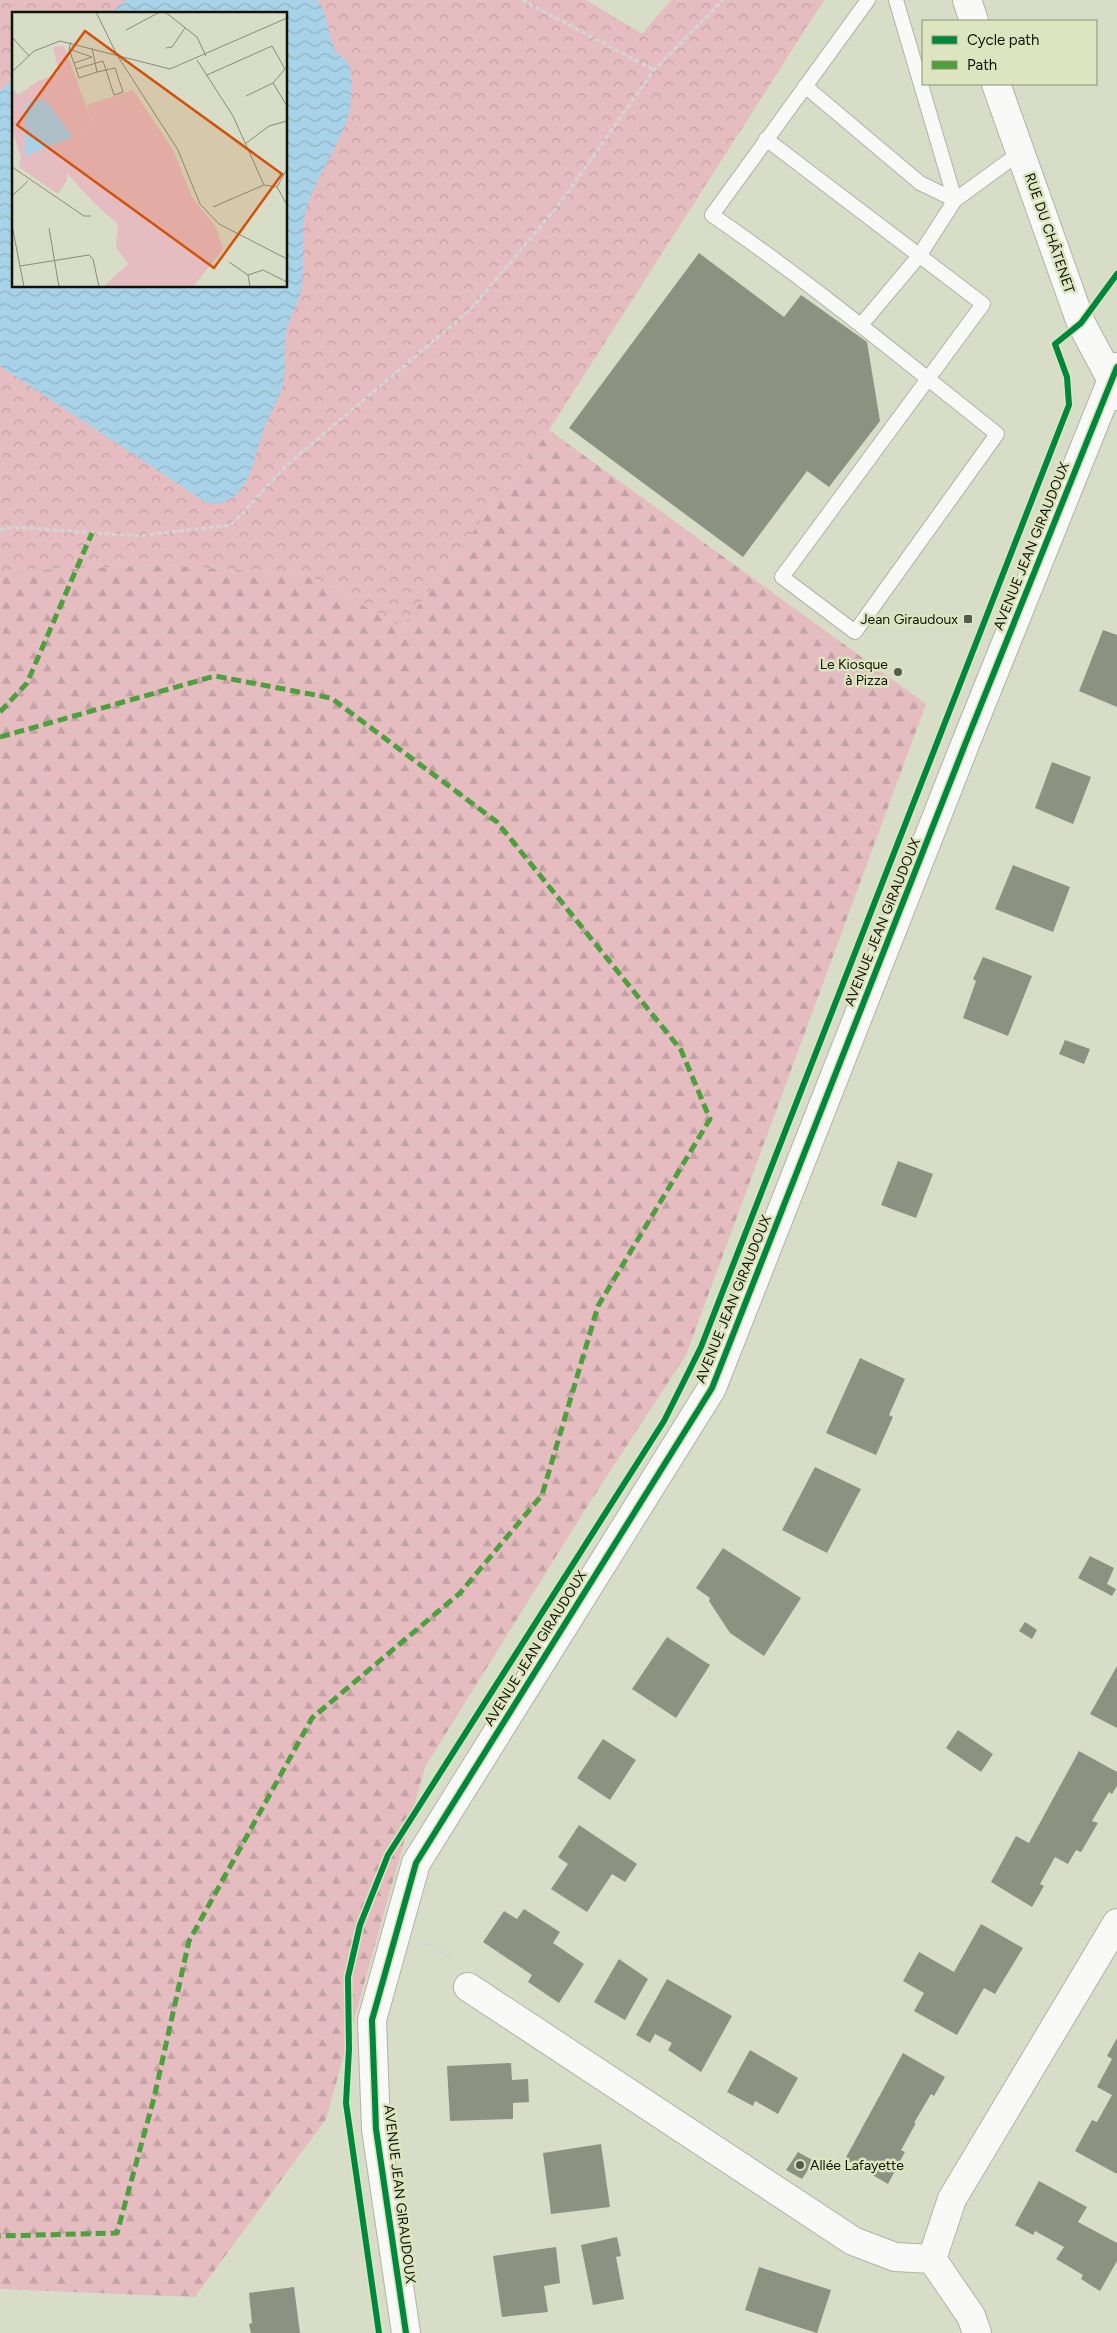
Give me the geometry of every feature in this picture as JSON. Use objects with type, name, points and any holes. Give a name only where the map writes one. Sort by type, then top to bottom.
[{"type":"street","points":[[966,0],[974,20]]},
{"type":"street","name":"RUE DU CHÂTENET","points":[[996,85],[1081,323],[1115,381]]},
{"type":"street","name":"AVENUE JEAN GIRAUDOUX","points":[[406,2333],[376,2130],[372,2020],[416,1863],[712,1388],[1115,381]]},
{"type":"street","points":[[932,2259],[952,2199],[1117,1923]]},
{"type":"street","points":[[468,1987],[853,2241],[895,2257],[932,2259]]},
{"type":"street","points":[[932,2259],[971,2316],[977,2333]]},
{"type":"lane","points":[[766,139],[983,304],[928,379],[782,577],[855,632],[997,434],[928,379],[861,325],[712,215],[766,139],[868,0]]},
{"type":"lane","points":[[896,0],[955,200]]},
{"type":"lane","points":[[805,86],[920,182],[955,200]]},
{"type":"lane","points":[[861,325],[919,256],[955,200],[1021,152]]},
{"type":"path","points":[[522,0],[654,70]]},
{"type":"path","points":[[0,530],[14,527],[137,536],[231,525],[288,464],[470,310],[561,202],[654,70],[723,0]]},
{"type":"green space","points":[[0,0],[586,0],[642,34],[671,0],[824,0],[549,430],[402,627],[308,575],[165,565],[11,571],[0,579]]},
{"type":"green space","points":[[549,430],[926,704],[686,1355],[588,1505],[425,1767],[326,2119],[195,2297],[0,2289],[0,579],[11,571],[165,565],[308,575],[402,627]]},
{"type":"water","points":[[127,0],[317,0],[324,11],[335,49],[348,62],[350,69],[351,99],[345,125],[307,207],[303,228],[301,290],[286,333],[283,384],[266,424],[248,477],[233,498],[221,503],[207,503],[0,366],[0,91],[12,80],[12,288],[288,288],[288,12],[112,12]]},
{"type":"building","points":[[699,253],[784,317],[801,295],[867,342],[880,421],[829,487],[807,471],[743,557],[569,428]]},
{"type":"building","points":[[1103,630],[1117,635],[1117,707],[1079,691]]},
{"type":"building","points":[[1052,762],[1091,777],[1073,824],[1035,808]]},
{"type":"building","points":[[1013,865],[1070,887],[1053,932],[995,909]]},
{"type":"building","points":[[983,957],[1032,976],[1008,1036],[963,1018],[976,981],[973,979]]},
{"type":"building","points":[[1065,1040],[1090,1049],[1084,1064],[1059,1054]]},
{"type":"building","points":[[898,1161],[933,1174],[916,1218],[881,1205]]},
{"type":"building","points":[[860,1358],[905,1379],[889,1415],[893,1417],[876,1455],[826,1433]]},
{"type":"building","points":[[815,1467],[861,1489],[827,1553],[782,1530]]},
{"type":"building","points":[[723,1548],[801,1598],[764,1656],[730,1633],[709,1601],[710,1598],[696,1588]]},
{"type":"building","points":[[1090,1556],[1114,1568],[1107,1584],[1116,1589],[1112,1596],[1078,1578]]},
{"type":"building","points":[[1025,1622],[1037,1630],[1032,1639],[1019,1631]]},
{"type":"building","points":[[667,1637],[710,1665],[676,1718],[632,1689]]},
{"type":"building","points":[[1117,1666],[1117,1728],[1090,1714]]},
{"type":"building","points":[[958,1730],[993,1754],[981,1772],[946,1748]]},
{"type":"building","points":[[603,1739],[636,1760],[610,1800],[577,1778]]},
{"type":"building","points":[[1079,1751],[1117,1772],[1117,1786],[1112,1794],[1109,1792],[1092,1821],[1098,1823],[1081,1852],[1076,1850],[1068,1864],[1055,1857],[1040,1884],[1044,1886],[1032,1907],[991,1882],[1016,1836],[1029,1843]]},
{"type":"building","points":[[579,1825],[637,1864],[625,1882],[612,1874],[587,1912],[551,1889],[568,1864],[558,1857]]},
{"type":"building","points":[[524,1909],[560,1932],[553,1943],[584,1964],[559,2003],[528,1982],[532,1975],[483,1942],[504,1911],[517,1919]]},
{"type":"building","points":[[981,1924],[1023,1948],[995,1994],[984,1988],[957,2035],[914,2011],[924,1993],[903,1981],[919,1952],[954,1972]]},
{"type":"building","points":[[619,1959],[648,1979],[625,2020],[594,2002]]},
{"type":"building","points":[[667,1979],[732,2016],[701,2072],[668,2050],[672,2043],[655,2034],[650,2043],[636,2035]]},
{"type":"building","points":[[1117,2038],[1117,2174],[1075,2151],[1092,2120],[1097,2122],[1112,2095],[1097,2087],[1112,2059],[1107,2056]]},
{"type":"building","points":[[750,2050],[798,2078],[778,2114],[755,2101],[753,2106],[727,2092]]},
{"type":"building","points":[[903,2053],[945,2077],[934,2096],[931,2094],[914,2123],[916,2123],[901,2150],[905,2152],[888,2184],[845,2159]]},
{"type":"building","points":[[511,2063],[512,2080],[528,2079],[529,2102],[513,2103],[513,2119],[450,2121],[447,2066]]},
{"type":"building","points":[[601,2144],[610,2207],[551,2214],[543,2153]]},
{"type":"building","name":"Allée Lafayette","points":[[798,2152],[814,2161],[802,2179],[786,2170]]},
{"type":"building","points":[[1039,2181],[1087,2207],[1078,2222],[1117,2243],[1117,2261],[1100,2291],[1081,2279],[1083,2275],[1056,2259],[1064,2247],[1035,2231],[1033,2235],[1015,2225]]},
{"type":"building","points":[[617,2237],[621,2256],[616,2257],[624,2299],[593,2305],[581,2245]]},
{"type":"building","points":[[556,2247],[560,2283],[544,2286],[548,2312],[502,2317],[493,2256]]},
{"type":"building","points":[[759,2267],[831,2290],[817,2333],[745,2310]]},
{"type":"building","points":[[294,2287],[300,2333],[251,2333],[249,2324],[252,2323],[249,2293]]},
{"type":"marked path","points":[[0,712],[27,683],[92,533]]},
{"type":"marked path","points":[[0,737],[215,676],[331,698],[497,822],[681,1050],[710,1119],[598,1306],[542,1495],[460,1593],[312,1718],[189,1941],[154,2098],[117,2233],[0,2236]]},
{"type":"cycle path","points":[[379,2333],[346,2103],[349,2049],[348,1977],[360,1925],[388,1855],[664,1421],[701,1347],[1069,405],[1067,377],[1055,344],[1081,323],[1117,274]]},
{"type":"cycle path","points":[[406,2333],[376,2129],[372,2020],[416,1863],[712,1388],[966,742],[1117,367]]},
{"type":"place","name":"Jean Giraudoux","points":[[968,619]]},
{"type":"place","name":"Le Kiosque à Pizza","points":[[898,672]]},
{"type":"place","name":"Allée Lafayette","points":[[800,2165]]}]
